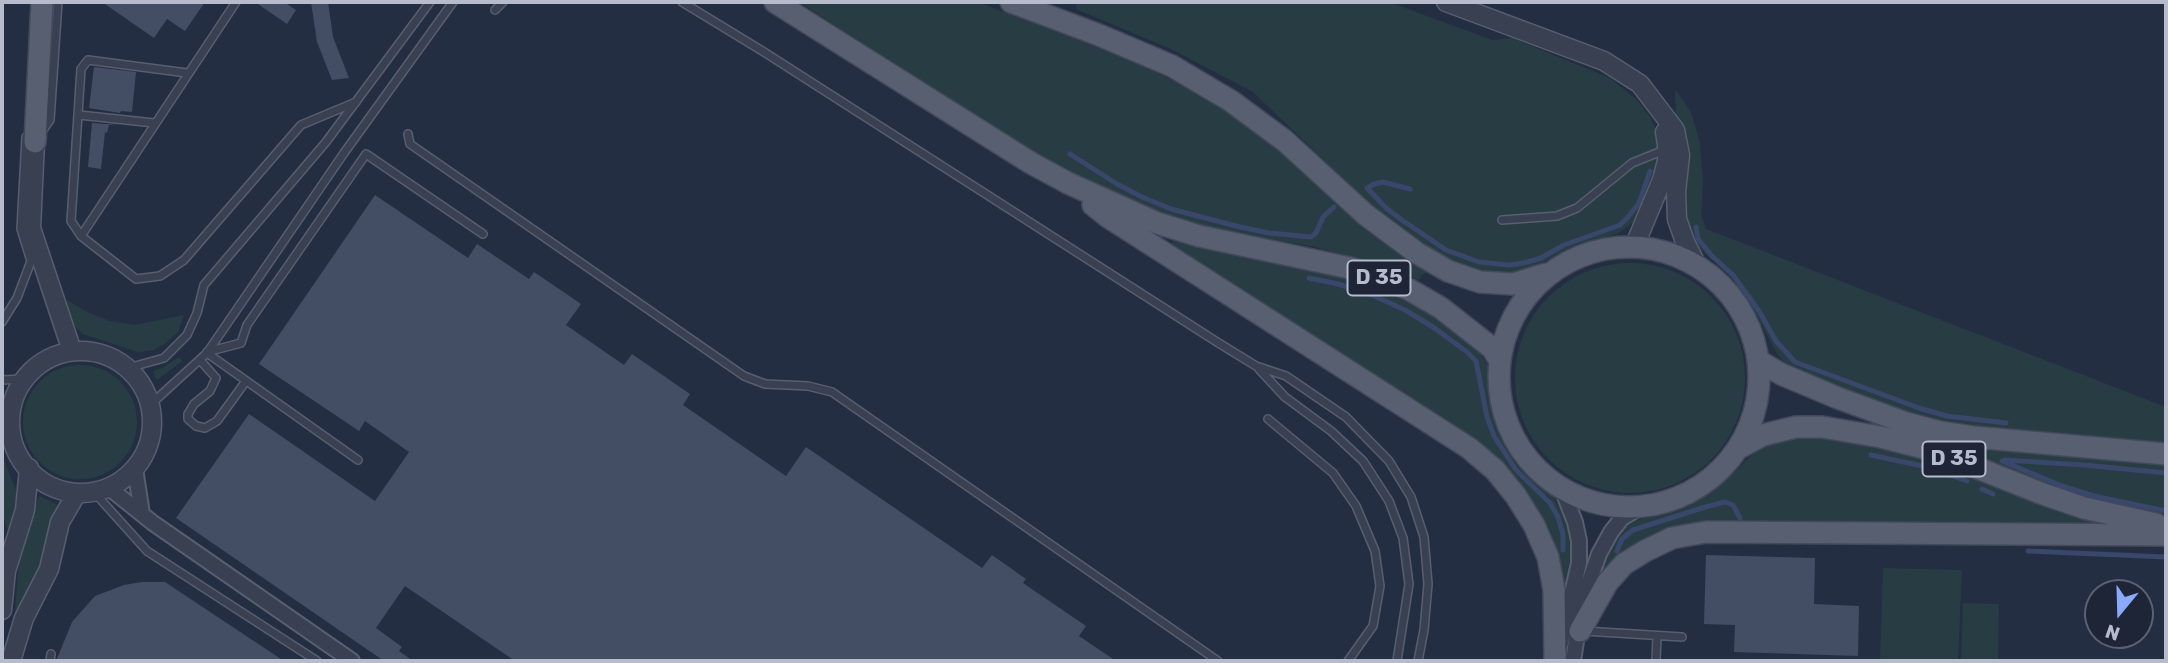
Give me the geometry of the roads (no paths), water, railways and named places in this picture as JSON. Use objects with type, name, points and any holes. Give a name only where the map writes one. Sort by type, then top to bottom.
[{"type":"main road","points":[[31,138],[42,2]]},
{"type":"main road","name":"D 35","points":[[775,2],[1031,163],[1068,183],[1157,223],[1199,236],[1350,268],[1381,278],[1410,290],[1441,308],[1492,348],[1500,361]]},
{"type":"main road","name":"D 35","points":[[1011,2],[1172,66],[1231,101],[1285,141],[1366,215],[1417,253],[1448,271],[1480,282],[1513,284],[1551,272]]},
{"type":"main road","points":[[1068,183],[1108,217],[1469,448],[1495,470],[1517,496],[1548,557],[1561,661]]},
{"type":"main road","points":[[1633,247],[1666,252],[1697,266],[1727,291],[1748,324],[1759,361],[1759,391],[1753,421],[1740,448],[1713,478],[1690,492],[1678,498],[1639,508],[1612,507],[1586,500],[1562,489],[1533,465],[1512,434],[1500,398],[1500,361],[1508,327],[1526,297],[1551,272],[1590,253],[1633,247]]},
{"type":"main road","name":"D 35","points":[[1759,361],[1781,374],[1838,398],[1906,423],[1940,432],[2166,454]]},
{"type":"main road","name":"D 35","points":[[1740,448],[1763,435],[1796,427],[1881,437],[1932,450],[2084,508],[2166,526]]},
{"type":"main road","points":[[1580,631],[1601,592],[1624,564],[1672,538],[1706,532],[2166,535]]},
{"type":"street","points":[[1446,2],[1604,61],[1640,84],[1675,130],[1680,155],[1676,192],[1677,219],[1697,266]]},
{"type":"street","points":[[1633,247],[1662,180],[1667,161],[1665,118]]},
{"type":"street","points":[[31,138],[31,228],[34,254],[72,351]]},
{"type":"street","points":[[11,661],[24,618],[49,569],[60,522],[93,491],[123,479],[135,468],[143,456],[152,430],[150,405],[141,383],[128,368],[109,357],[92,352],[72,351],[39,365],[25,379],[16,394],[6,428],[29,468],[40,480],[60,489],[93,491],[142,514],[352,661]]},
{"type":"street","points":[[2,610],[6,571],[25,510],[29,468]]},
{"type":"street","points":[[135,468],[142,514]]},
{"type":"street","points":[[1561,661],[1563,637],[1579,563],[1579,541],[1575,522],[1562,489]]},
{"type":"street","points":[[1561,661],[1580,631],[1582,602],[1599,554],[1622,518],[1639,508]]},
{"type":"street","points":[[2,552],[6,571]]},
{"type":"lane","points":[[28,106],[34,2]]},
{"type":"lane","points":[[31,138],[50,120],[58,2]]},
{"type":"lane","points":[[81,236],[236,2]]},
{"type":"lane","points":[[128,368],[164,358],[187,335],[197,313],[204,285],[326,142],[430,2]]},
{"type":"lane","points":[[150,405],[207,353],[344,153],[453,2]]},
{"type":"lane","points":[[495,9],[503,2]]},
{"type":"lane","points":[[682,2],[1256,366],[1286,376],[1346,417],[1389,460],[1411,497],[1424,537],[1428,584],[1418,661]]},
{"type":"lane","points":[[187,73],[88,60],[82,69],[71,221],[81,236],[136,279],[160,276],[184,260],[301,125],[356,102]]},
{"type":"lane","points":[[79,115],[154,123]]},
{"type":"lane","points":[[408,134],[410,144],[744,376],[765,384],[808,386],[832,392],[1218,661]]},
{"type":"lane","points":[[1502,220],[1557,216],[1577,208],[1632,163],[1667,149]]},
{"type":"lane","points":[[207,353],[241,343],[247,325],[366,154],[483,234]]},
{"type":"lane","points":[[2,321],[17,298],[34,254]]},
{"type":"lane","points":[[207,353],[358,460]]},
{"type":"lane","points":[[200,360],[216,379],[211,391],[194,404],[188,414],[188,419],[196,426],[205,428],[217,421],[246,381]]},
{"type":"lane","points":[[1256,366],[1285,397],[1331,431],[1363,461],[1390,501],[1403,538],[1409,584],[1397,661]]},
{"type":"lane","points":[[2,380],[25,379]]},
{"type":"lane","points":[[1268,419],[1333,473],[1356,506],[1375,551],[1380,586],[1373,626],[1348,661]]},
{"type":"lane","points":[[93,491],[147,551],[317,661]]},
{"type":"lane","points":[[1580,631],[1682,637]]},
{"type":"lane","points":[[1656,661],[1657,636]]},
{"type":"waterway","points":[[1070,154],[1117,184],[1171,209],[1269,233],[1311,237],[1316,233],[1323,217],[1334,207]]},
{"type":"waterway","points":[[1410,189],[1383,182],[1367,188],[1386,208],[1446,250],[1479,262],[1509,265],[1541,258],[1564,245],[1620,225],[1639,203],[1650,171]]},
{"type":"waterway","points":[[1696,227],[1698,239],[1733,275],[1759,311],[1776,341],[1795,362],[1919,408],[1947,416],[2006,423]]},
{"type":"waterway","points":[[1309,278],[1372,295],[1405,310],[1433,327],[1476,361],[1487,417],[1494,436],[1516,470],[1550,503],[1563,534],[1563,550]]},
{"type":"waterway","points":[[1871,455],[1927,467],[1967,481]]},
{"type":"waterway","points":[[2005,460],[2166,473]]},
{"type":"waterway","points":[[2002,461],[2094,496],[2166,511]]},
{"type":"waterway","points":[[1982,489],[1993,494]]},
{"type":"waterway","points":[[1617,551],[1622,539],[1633,530],[1702,508],[1725,502],[1733,505],[1740,518]]},
{"type":"waterway","points":[[2028,551],[2166,557]]}]
